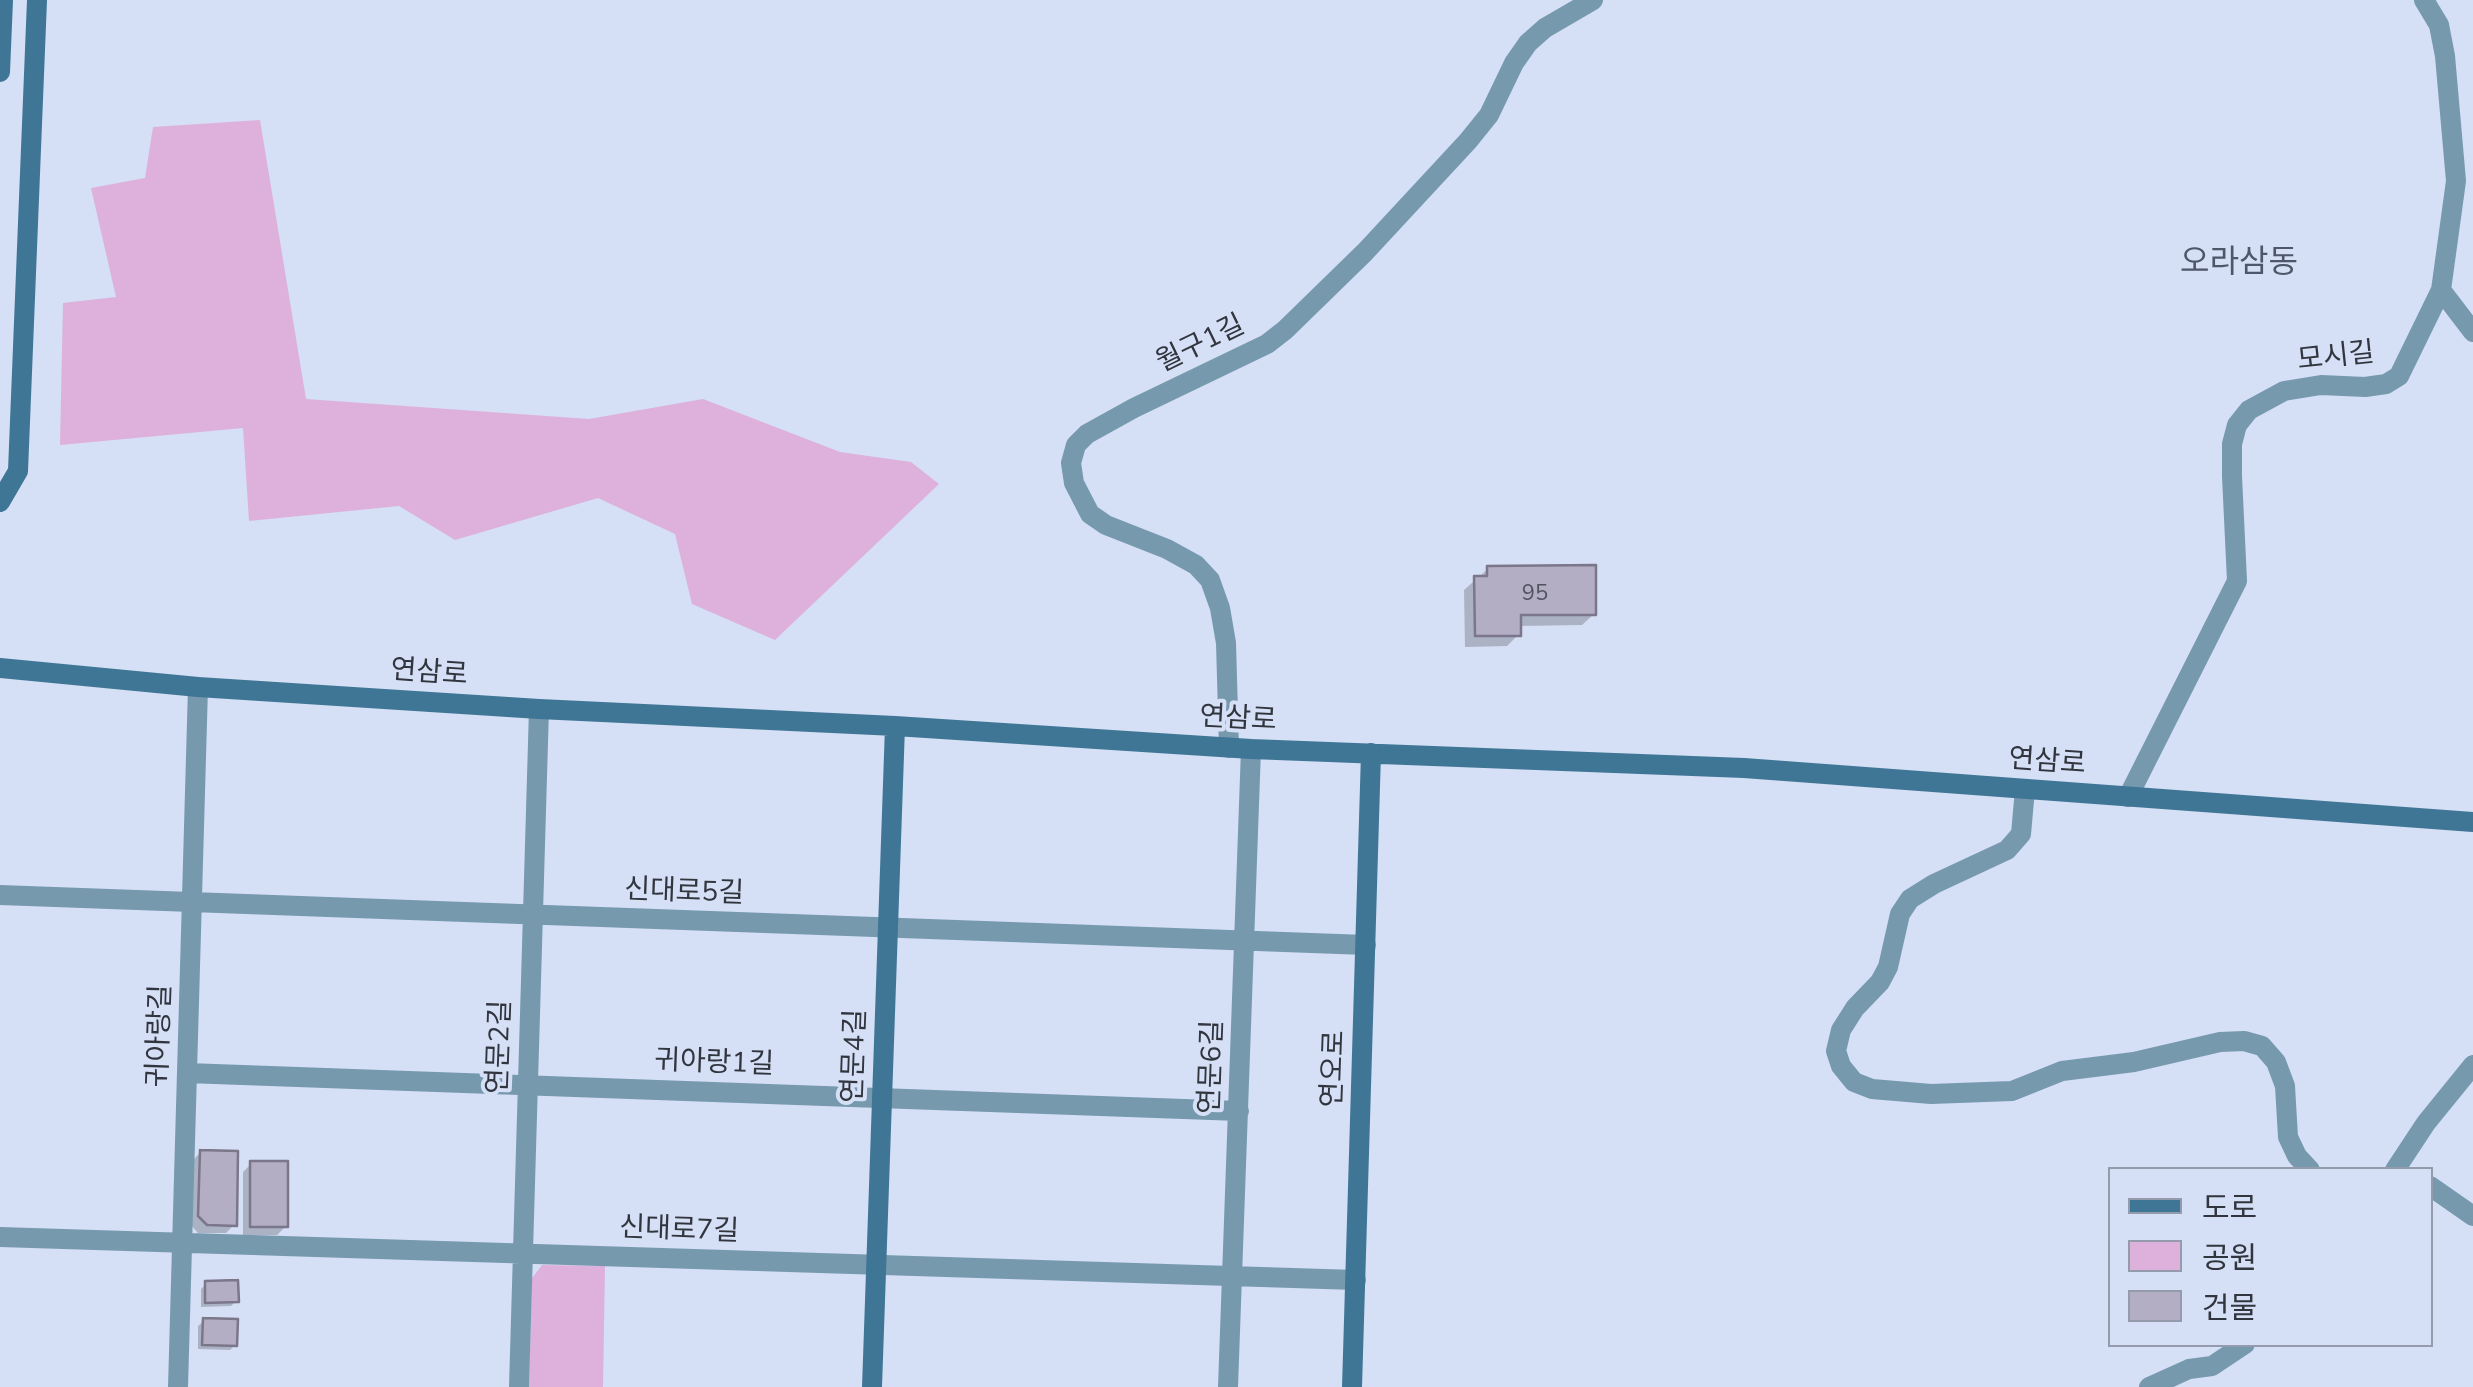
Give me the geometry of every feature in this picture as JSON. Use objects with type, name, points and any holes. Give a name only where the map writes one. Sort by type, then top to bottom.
[{"type":"main road","points":[[0,72],[3,0]]},
{"type":"main road","points":[[0,499],[18,471],[37,0]]},
{"type":"main road","name":"연삼로","points":[[0,668],[198,688],[895,726],[1251,750],[1744,768],[2473,822]]},
{"type":"main road","name":"연문4길","points":[[872,1387],[895,726]]},
{"type":"main road","name":"연오로","points":[[1352,1387],[1371,753]]},
{"type":"street","name":"월구1길","points":[[1229,748],[1226,643],[1210,580],[1196,564],[1106,525],[1090,514],[1074,483],[1071,464],[1076,446],[1087,434],[1267,344],[1284,330],[1365,252],[1468,141],[1488,115],[1528,43],[1545,28],[1594,0]]},
{"type":"street","name":"모시길","points":[[2128,796],[2237,580],[2232,444],[2237,425],[2249,410],[2284,391],[2321,386],[2364,387],[2386,384],[2399,376],[2441,290],[2456,181],[2445,56],[2439,26],[2424,0]]},
{"type":"street","points":[[2441,290],[2473,332]]},
{"type":"street","name":"귀아랑길","points":[[178,1387],[198,688]]},
{"type":"street","name":"연문2길","points":[[519,1387],[539,709]]},
{"type":"street","name":"연문6길","points":[[1228,1387],[1251,750]]},
{"type":"street","points":[[2025,789],[2021,834],[2007,850],[1934,884],[1910,899],[1900,914],[1888,967],[1841,1030],[1836,1051],[1841,1066],[1854,1082],[1872,1089],[1932,1094],[2012,1090],[2062,1071],[2244,1041],[2262,1046],[2276,1062],[2285,1086],[2288,1137],[2307,1167]]},
{"type":"street","name":"신대로5길","points":[[0,896],[1366,945]]},
{"type":"street","points":[[2402,1167],[2426,1122],[2473,1066]]},
{"type":"street","name":"귀아랑1길","points":[[187,1072],[1238,1111]]},
{"type":"street","points":[[2433,1188],[2473,1216]]},
{"type":"street","name":"신대로7길","points":[[0,1237],[1356,1280]]},
{"type":"street","points":[[2149,1387],[2189,1369],[2212,1366],[2240,1347]]},
{"type":"green space","points":[[260,120],[306,399],[589,419],[703,399],[840,452],[911,462],[939,484],[775,640],[692,604],[675,534],[598,498],[455,540],[399,506],[249,521],[243,428],[60,445],[63,303],[116,297],[91,188],[145,178],[153,127]]},
{"type":"green space","points":[[542,1265],[605,1266],[603,1387],[529,1387],[532,1278]]},
{"type":"building","points":[[1596,565],[1596,615],[1521,615],[1521,636],[1475,636],[1474,576],[1487,576],[1487,566]]},
{"type":"building","points":[[200,1150],[238,1151],[237,1226],[207,1225],[198,1216]]},
{"type":"building","points":[[250,1161],[288,1161],[288,1227],[250,1227]]},
{"type":"building","points":[[238,1280],[239,1302],[205,1303],[205,1281]]},
{"type":"building","points":[[203,1318],[238,1319],[237,1346],[202,1345]]},
{"type":"district","name":"오라삼동","points":[[2239,264]]}]
